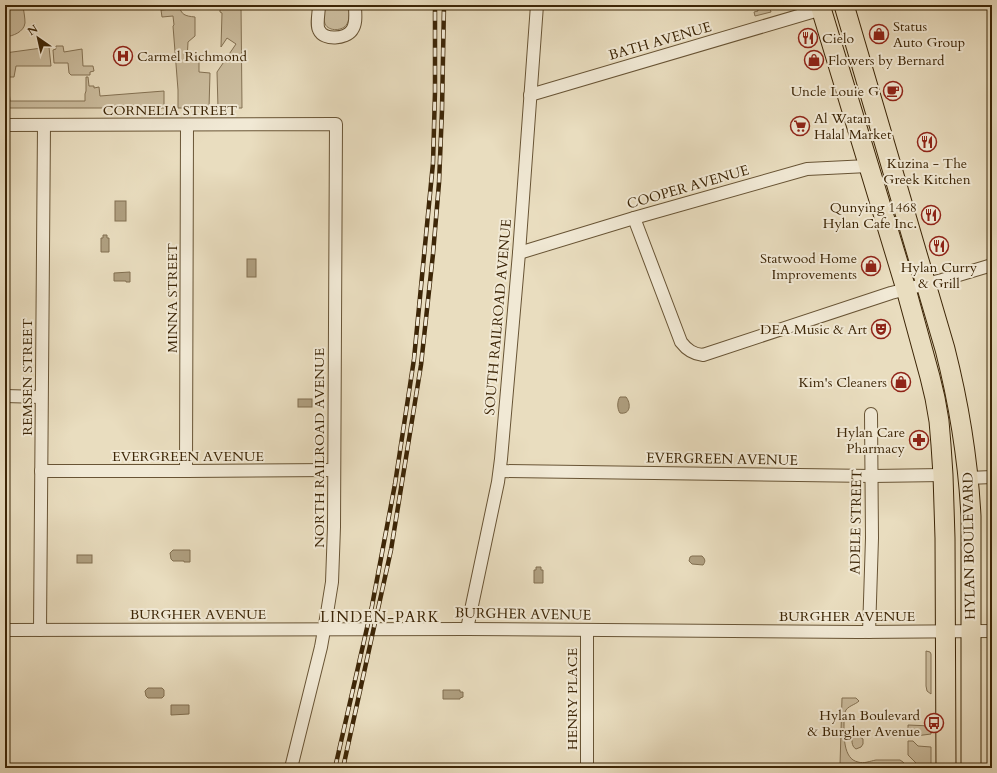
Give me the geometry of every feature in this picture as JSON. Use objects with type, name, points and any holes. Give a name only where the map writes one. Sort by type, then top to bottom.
[{"type":"main road","name":"HYLAN BOULEVARD","points":[[844,5],[927,284],[951,373],[960,418],[968,478],[971,522],[971,768]]},
{"type":"main road","name":"HYLAN BOULEVARD","points":[[821,7],[906,289],[935,398],[942,445],[944,475],[946,768]]},
{"type":"street","points":[[319,5],[318,27],[321,34],[328,37],[344,37],[349,34],[354,26],[355,5]]},
{"type":"street","name":"SOUTH RAILROAD AVENUE","points":[[467,629],[500,471],[519,253],[537,5]]},
{"type":"street","name":"BATH AVENUE","points":[[530,95],[821,7]]},
{"type":"street","name":"CORNELIA STREET","points":[[5,125],[336,124]]},
{"type":"street","name":"NORTH RAILROAD AVENUE","points":[[291,768],[324,629],[330,598],[333,562],[336,124]]},
{"type":"street","name":"REMSEN STREET","points":[[40,630],[44,125]]},
{"type":"street","name":"MINNA STREET","points":[[186,471],[187,125]]},
{"type":"street","name":"COOPER AVENUE","points":[[519,253],[634,218],[807,169],[868,166]]},
{"type":"street","points":[[634,218],[681,342],[691,352],[703,355],[906,289],[992,265]]},
{"type":"street","points":[[5,396],[41,397]]},
{"type":"street","name":"ADELE STREET","points":[[869,632],[872,538],[871,414]]},
{"type":"street","name":"EVERGREEN AVENUE","points":[[41,471],[334,470]]},
{"type":"street","name":"EVERGREEN AVENUE","points":[[500,471],[872,476],[944,475]]},
{"type":"street","points":[[968,478],[992,477]]},
{"type":"street","name":"BURGHER AVENUE","points":[[5,630],[467,629],[869,632],[992,631]]},
{"type":"street","name":"HENRY PLACE","points":[[587,768],[588,630]]},
{"type":"shaded area","points":[[172,5],[179,5],[184,14],[195,17],[195,36],[188,42],[187,61],[199,61],[199,72],[210,73],[209,108],[178,108],[173,16],[162,17],[161,10],[172,9]]},
{"type":"shaded area","points":[[220,5],[241,5],[242,108],[218,108],[217,72],[236,44],[227,38],[221,47],[222,13],[220,12]]},
{"type":"shaded area","points":[[324,5],[349,5],[349,20],[347,24],[336,30],[327,27],[324,20]]},
{"type":"shaded area","points":[[769,5],[771,12],[755,16],[754,12],[758,11],[757,6]]},
{"type":"shaded area","points":[[23,7],[25,21],[23,29],[18,33],[5,37],[5,8]]},
{"type":"shaded area","points":[[56,46],[63,46],[64,52],[82,49],[83,66],[93,66],[94,71],[90,72],[90,75],[71,75],[69,73],[68,63],[54,63],[53,50],[56,49]]},
{"type":"shaded area","points":[[49,47],[51,66],[16,66],[14,77],[5,77],[5,53]]},
{"type":"shaded area","points":[[86,77],[88,77],[89,86],[94,86],[94,88],[99,87],[100,96],[164,91],[164,108],[5,108],[5,89],[9,91],[10,101],[85,101]]},
{"type":"shaded area","points":[[115,201],[126,201],[126,221],[115,221]]},
{"type":"shaded area","points":[[103,235],[107,235],[107,238],[109,238],[109,252],[101,252],[101,238],[103,238]]},
{"type":"shaded area","points":[[247,259],[256,259],[256,277],[247,277]]},
{"type":"shaded area","points":[[130,272],[130,282],[114,281],[114,273]]},
{"type":"shaded area","points":[[620,397],[626,397],[629,402],[629,408],[624,413],[620,413],[618,409]]},
{"type":"shaded area","points":[[298,399],[312,399],[312,407],[298,407]]},
{"type":"shaded area","points":[[173,550],[190,550],[190,562],[173,561],[170,553]]},
{"type":"shaded area","points":[[77,555],[92,555],[92,563],[77,563]]},
{"type":"shaded area","points":[[702,556],[705,562],[703,565],[692,564],[689,561],[690,557]]},
{"type":"shaded area","points":[[536,567],[541,567],[541,570],[543,570],[543,583],[534,583],[534,570],[536,570]]},
{"type":"shaded area","points":[[988,570],[992,571],[992,616],[989,616]]},
{"type":"shaded area","points":[[926,651],[930,652],[931,654],[931,694],[927,691],[926,686]]},
{"type":"shaded area","points":[[148,688],[162,688],[164,690],[164,696],[162,698],[148,698],[145,691]]},
{"type":"shaded area","points":[[443,690],[460,690],[460,692],[463,692],[463,697],[460,699],[443,699]]},
{"type":"shaded area","points":[[842,698],[856,698],[859,701],[847,708],[845,713],[844,740],[849,756],[853,760],[860,763],[876,760],[900,760],[905,764],[840,765]]},
{"type":"shaded area","points":[[171,705],[189,705],[189,714],[171,715]]},
{"type":"shaded area","points":[[989,712],[992,712],[992,765],[989,765]]},
{"type":"shaded area","points":[[908,725],[931,726],[931,734],[908,737]]},
{"type":"shaded area","points":[[852,735],[857,735],[863,739],[863,744],[861,747],[856,749],[853,746]]},
{"type":"shaded area","points":[[908,741],[913,741],[918,746],[931,747],[931,764],[917,764],[908,755]]},
{"type":"railway","points":[[335,768],[372,606],[395,484],[414,359],[433,163],[435,5]]},
{"type":"railway","points":[[343,768],[391,550],[421,365],[439,183],[444,5]]},
{"type":"place","name":"Status Auto Group","points":[[879,34]]},
{"type":"place","name":"Cielo","points":[[808,38]]},
{"type":"place","name":"Carmel Richmond","points":[[123,56]]},
{"type":"place","name":"Flowers by Bernard","points":[[814,60]]},
{"type":"place","name":"Uncle Louie G","points":[[893,91]]},
{"type":"place","name":"Al Watan Halal Market","points":[[800,126]]},
{"type":"place","name":"Kuzina - The Greek Kitchen","points":[[927,142]]},
{"type":"place","name":"Qunying 1468 Hylan Cafe Inc.","points":[[931,215]]},
{"type":"place","name":"Hylan Curry & Grill","points":[[939,246]]},
{"type":"place","name":"Statwood Home Improvements","points":[[871,266]]},
{"type":"place","name":"DEA Music & Art","points":[[881,329]]},
{"type":"place","name":"Kim's Cleaners","points":[[901,382]]},
{"type":"place","name":"Hylan Care Pharmacy","points":[[919,440]]},
{"type":"place","name":"Hylan Boulevard & Burgher Avenue","points":[[934,723]]},
{"type":"district","name":"LINDEN-PARK","points":[[380,617]]}]
